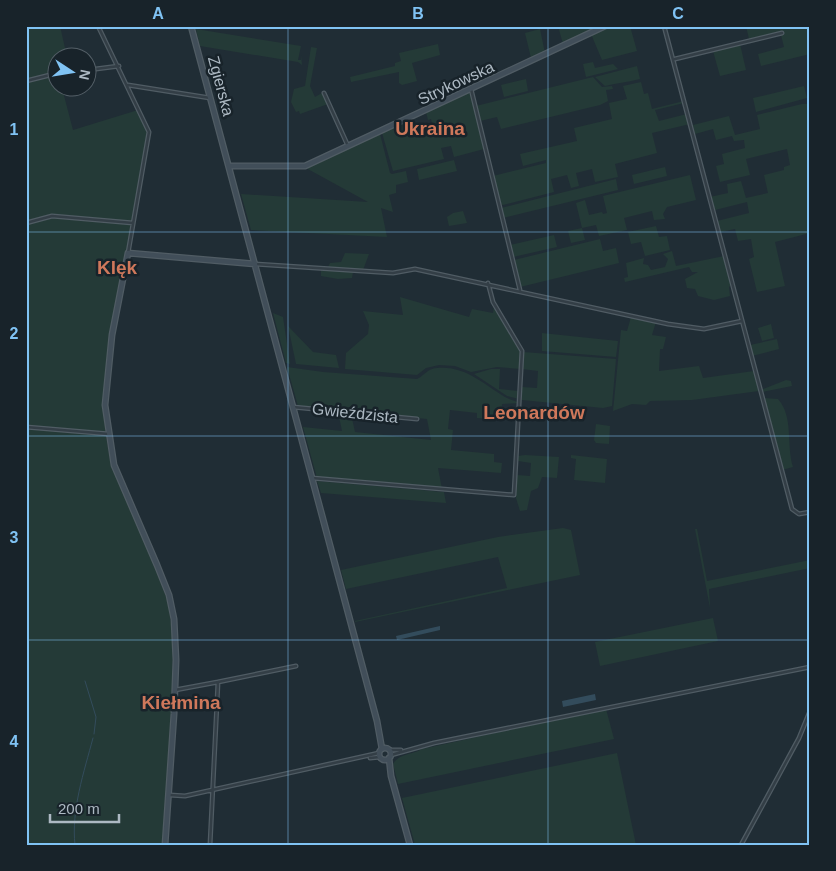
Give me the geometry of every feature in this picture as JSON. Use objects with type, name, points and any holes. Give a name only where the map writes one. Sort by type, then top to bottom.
[{"type":"street","points":[[98,26],[150,133],[108,364],[105,400],[115,469],[149,545],[170,599],[175,634],[175,690],[165,845]]},
{"type":"street","name":"Zgierska","points":[[192,26],[410,845]]},
{"type":"street","name":"Strykowska","points":[[229,166],[299,168],[471,90],[605,26]]},
{"type":"street","points":[[664,26],[675,59],[792,509],[799,514],[810,512]]},
{"type":"street","points":[[675,59],[782,33]]},
{"type":"street","points":[[98,69],[119,66]]},
{"type":"street","points":[[26,80],[48,75]]},
{"type":"street","points":[[128,85],[211,98]]},
{"type":"street","points":[[471,90],[520,290]]},
{"type":"street","points":[[324,93],[348,147]]},
{"type":"street","points":[[26,223],[52,216],[134,223]]},
{"type":"street","points":[[128,253],[393,273],[414,269],[520,290],[661,322],[704,329],[742,321]]},
{"type":"street","points":[[312,478],[514,494],[522,350],[493,302],[488,284]]},
{"type":"street","name":"Gwieździsta","points":[[293,406],[417,419]]},
{"type":"street","points":[[26,428],[109,434]]},
{"type":"street","points":[[175,690],[296,666]]},
{"type":"street","points":[[168,794],[186,796],[810,666]]},
{"type":"street","points":[[210,845],[218,682]]},
{"type":"street","points":[[740,845],[799,738],[810,711]]},
{"type":"green space","points":[[26,26],[60,26],[65,48],[48,48],[48,98],[65,98],[73,130],[138,110],[149,133],[111,334],[103,400],[111,466],[145,540],[169,605],[173,643],[171,740],[163,845],[26,845]]},
{"type":"green space","points":[[558,26],[591,26],[593,30],[563,44]]},
{"type":"green space","points":[[608,26],[630,26],[637,51],[602,60],[591,34]]},
{"type":"green space","points":[[746,26],[810,26],[810,54],[761,66],[758,54],[784,47],[781,35],[784,34],[783,31],[749,39]]},
{"type":"green space","points":[[196,29],[301,46],[298,60],[301,60],[301,55],[302,65],[298,62],[200,46]]},
{"type":"green space","points":[[540,29],[545,53],[528,62],[526,60],[531,58],[525,33]]},
{"type":"green space","points":[[438,44],[440,55],[412,63],[417,81],[402,85],[399,83],[399,72],[351,82],[350,77],[395,66],[395,63],[401,61],[399,53]]},
{"type":"green space","points":[[740,44],[746,70],[720,76],[713,51]]},
{"type":"green space","points":[[311,47],[317,48],[310,86],[315,97],[322,93],[328,104],[300,114],[299,111],[296,112],[291,102],[294,89],[305,86]]},
{"type":"green space","points":[[593,62],[595,68],[613,64],[618,69],[586,77],[583,64]]},
{"type":"green space","points":[[637,66],[640,79],[605,86],[595,77]]},
{"type":"green space","points":[[593,77],[602,87],[612,86],[613,89],[606,90],[608,101],[600,105],[501,129],[497,117],[480,121],[476,106]]},
{"type":"green space","points":[[526,79],[528,91],[504,97],[501,85]]},
{"type":"green space","points":[[641,82],[644,94],[648,93],[652,109],[684,101],[684,103],[655,110],[659,121],[687,114],[690,124],[652,133],[657,153],[615,164],[618,177],[595,182],[592,169],[576,173],[579,186],[571,188],[567,175],[551,179],[554,192],[503,205],[500,204],[493,176],[546,163],[546,160],[523,166],[520,154],[577,141],[574,128],[612,119],[609,103],[627,99],[623,86]]},
{"type":"green space","points":[[804,86],[807,98],[756,112],[753,98]]},
{"type":"green space","points":[[468,92],[471,93],[484,149],[454,157],[451,146],[441,148],[444,159],[393,171],[382,133],[410,120],[417,129],[419,137],[434,133],[431,119],[428,120],[426,112]]},
{"type":"green space","points":[[809,104],[810,109],[810,233],[775,242],[785,286],[757,292],[749,259],[754,257],[751,239],[738,241],[735,229],[720,232],[717,221],[749,213],[747,202],[715,210],[710,197],[728,193],[727,184],[741,181],[746,198],[768,193],[764,175],[784,170],[784,167],[790,165],[787,149],[746,159],[750,175],[720,182],[716,166],[724,164],[722,154],[745,148],[744,140],[734,141],[732,136],[716,140],[713,129],[695,134],[693,125],[729,116],[735,135],[760,129],[757,115]]},
{"type":"green space","points":[[380,134],[390,173],[406,171],[408,182],[396,185],[396,193],[389,195],[393,212],[381,208],[387,237],[251,230],[241,194],[368,202],[306,168]]},
{"type":"green space","points":[[454,160],[457,171],[419,180],[417,169]]},
{"type":"green space","points":[[665,167],[667,176],[634,184],[632,175]]},
{"type":"green space","points":[[690,175],[696,200],[667,207],[663,214],[665,219],[654,220],[652,211],[624,218],[627,230],[599,236],[596,225],[582,228],[576,203],[585,200],[589,215],[602,212],[603,214],[607,213],[603,196]]},
{"type":"green space","points":[[616,179],[618,190],[503,218],[501,208]]},
{"type":"green space","points":[[463,211],[467,223],[449,226],[447,217],[453,213]]},
{"type":"green space","points":[[656,226],[659,237],[667,236],[670,250],[645,256],[641,242],[631,244],[628,232]]},
{"type":"green space","points":[[582,228],[585,240],[571,243],[568,231]]},
{"type":"green space","points":[[554,235],[557,247],[513,257],[510,245]]},
{"type":"green space","points":[[600,239],[603,251],[616,248],[619,263],[520,287],[514,260]]},
{"type":"green space","points":[[672,251],[676,266],[724,256],[731,285],[729,287],[730,296],[714,300],[698,296],[695,289],[687,288],[685,279],[698,272],[692,272],[689,267],[625,282],[624,278],[628,277],[626,263],[644,258],[643,264],[648,265],[651,270],[665,267],[668,259],[663,254]]},
{"type":"green space","points":[[345,253],[369,254],[363,270],[328,267],[330,263],[341,262]]},
{"type":"green space","points":[[321,269],[353,272],[352,278],[338,279],[321,276]]},
{"type":"green space","points":[[400,297],[469,317],[472,309],[493,313],[494,307],[521,351],[521,369],[497,367],[471,372],[455,366],[439,365],[426,368],[417,375],[345,369],[346,353],[368,334],[369,325],[363,311],[403,315]]},
{"type":"green space","points":[[273,313],[283,317],[290,364],[286,363]]},
{"type":"green space","points":[[631,317],[656,322],[652,335],[666,337],[663,349],[660,349],[659,371],[699,366],[703,378],[754,371],[759,391],[692,400],[650,401],[646,405],[632,404],[613,411],[621,330],[627,331]]},
{"type":"green space","points":[[771,324],[774,338],[762,341],[758,328]]},
{"type":"green space","points":[[288,326],[313,352],[336,355],[339,368],[296,364]]},
{"type":"green space","points":[[542,333],[618,341],[616,357],[542,351]]},
{"type":"green space","points":[[777,339],[779,349],[752,356],[750,345]]},
{"type":"green space","points":[[523,352],[616,359],[612,406],[603,408],[522,400],[522,387],[537,388],[538,371],[522,369]]},
{"type":"green space","points":[[287,367],[323,372],[417,379],[437,368],[456,369],[465,372],[505,397],[519,403],[502,404],[501,415],[495,414],[494,419],[477,418],[477,413],[450,410],[448,429],[453,430],[451,450],[494,454],[494,462],[502,463],[501,473],[438,468],[442,489],[317,478],[303,427],[342,431],[338,412],[351,414],[355,432],[431,440],[427,419],[298,406]]},
{"type":"green space","points":[[491,369],[500,369],[499,389],[519,391],[519,399],[507,396],[474,374]]},
{"type":"green space","points":[[786,380],[791,381],[792,386],[762,392],[761,390]]},
{"type":"green space","points":[[764,398],[778,399],[783,406],[788,423],[793,467],[782,470]]},
{"type":"green space","points":[[596,424],[610,426],[609,444],[596,443],[594,440]]},
{"type":"green space","points":[[571,455],[607,459],[605,483],[574,480],[576,459],[571,458]]},
{"type":"green space","points":[[518,456],[559,457],[557,478],[542,477],[538,488],[531,491],[527,510],[520,511],[516,498],[517,475],[530,476],[531,463],[518,461]]},
{"type":"green space","points":[[317,481],[444,492],[446,503],[321,493]]},
{"type":"green space","points":[[563,528],[571,530],[580,575],[355,622],[507,588],[498,557],[346,589],[341,570],[498,537]]},
{"type":"green space","points":[[695,529],[697,529],[707,581],[810,560],[810,568],[709,589],[710,608]]},
{"type":"green space","points":[[713,618],[718,641],[600,666],[595,642]]},
{"type":"green space","points":[[606,709],[614,739],[398,784],[393,764],[399,758],[422,749]]},
{"type":"green space","points":[[617,753],[636,845],[415,845],[402,798]]},
{"type":"water","points":[[440,626],[440,630],[397,640],[396,636]]},
{"type":"water","points":[[595,694],[596,700],[563,707],[562,701]]},
{"type":"waterway","points":[[85,681],[96,717],[94,734]]},
{"type":"waterway","points":[[75,845],[74,832],[77,805],[93,738]]},
{"type":"district","name":"Ukraina","points":[[430,128]]},
{"type":"district","name":"Klęk","points":[[117,267]]},
{"type":"district","name":"Leonardów","points":[[534,412]]},
{"type":"district","name":"Kiełmina","points":[[181,702]]}]
